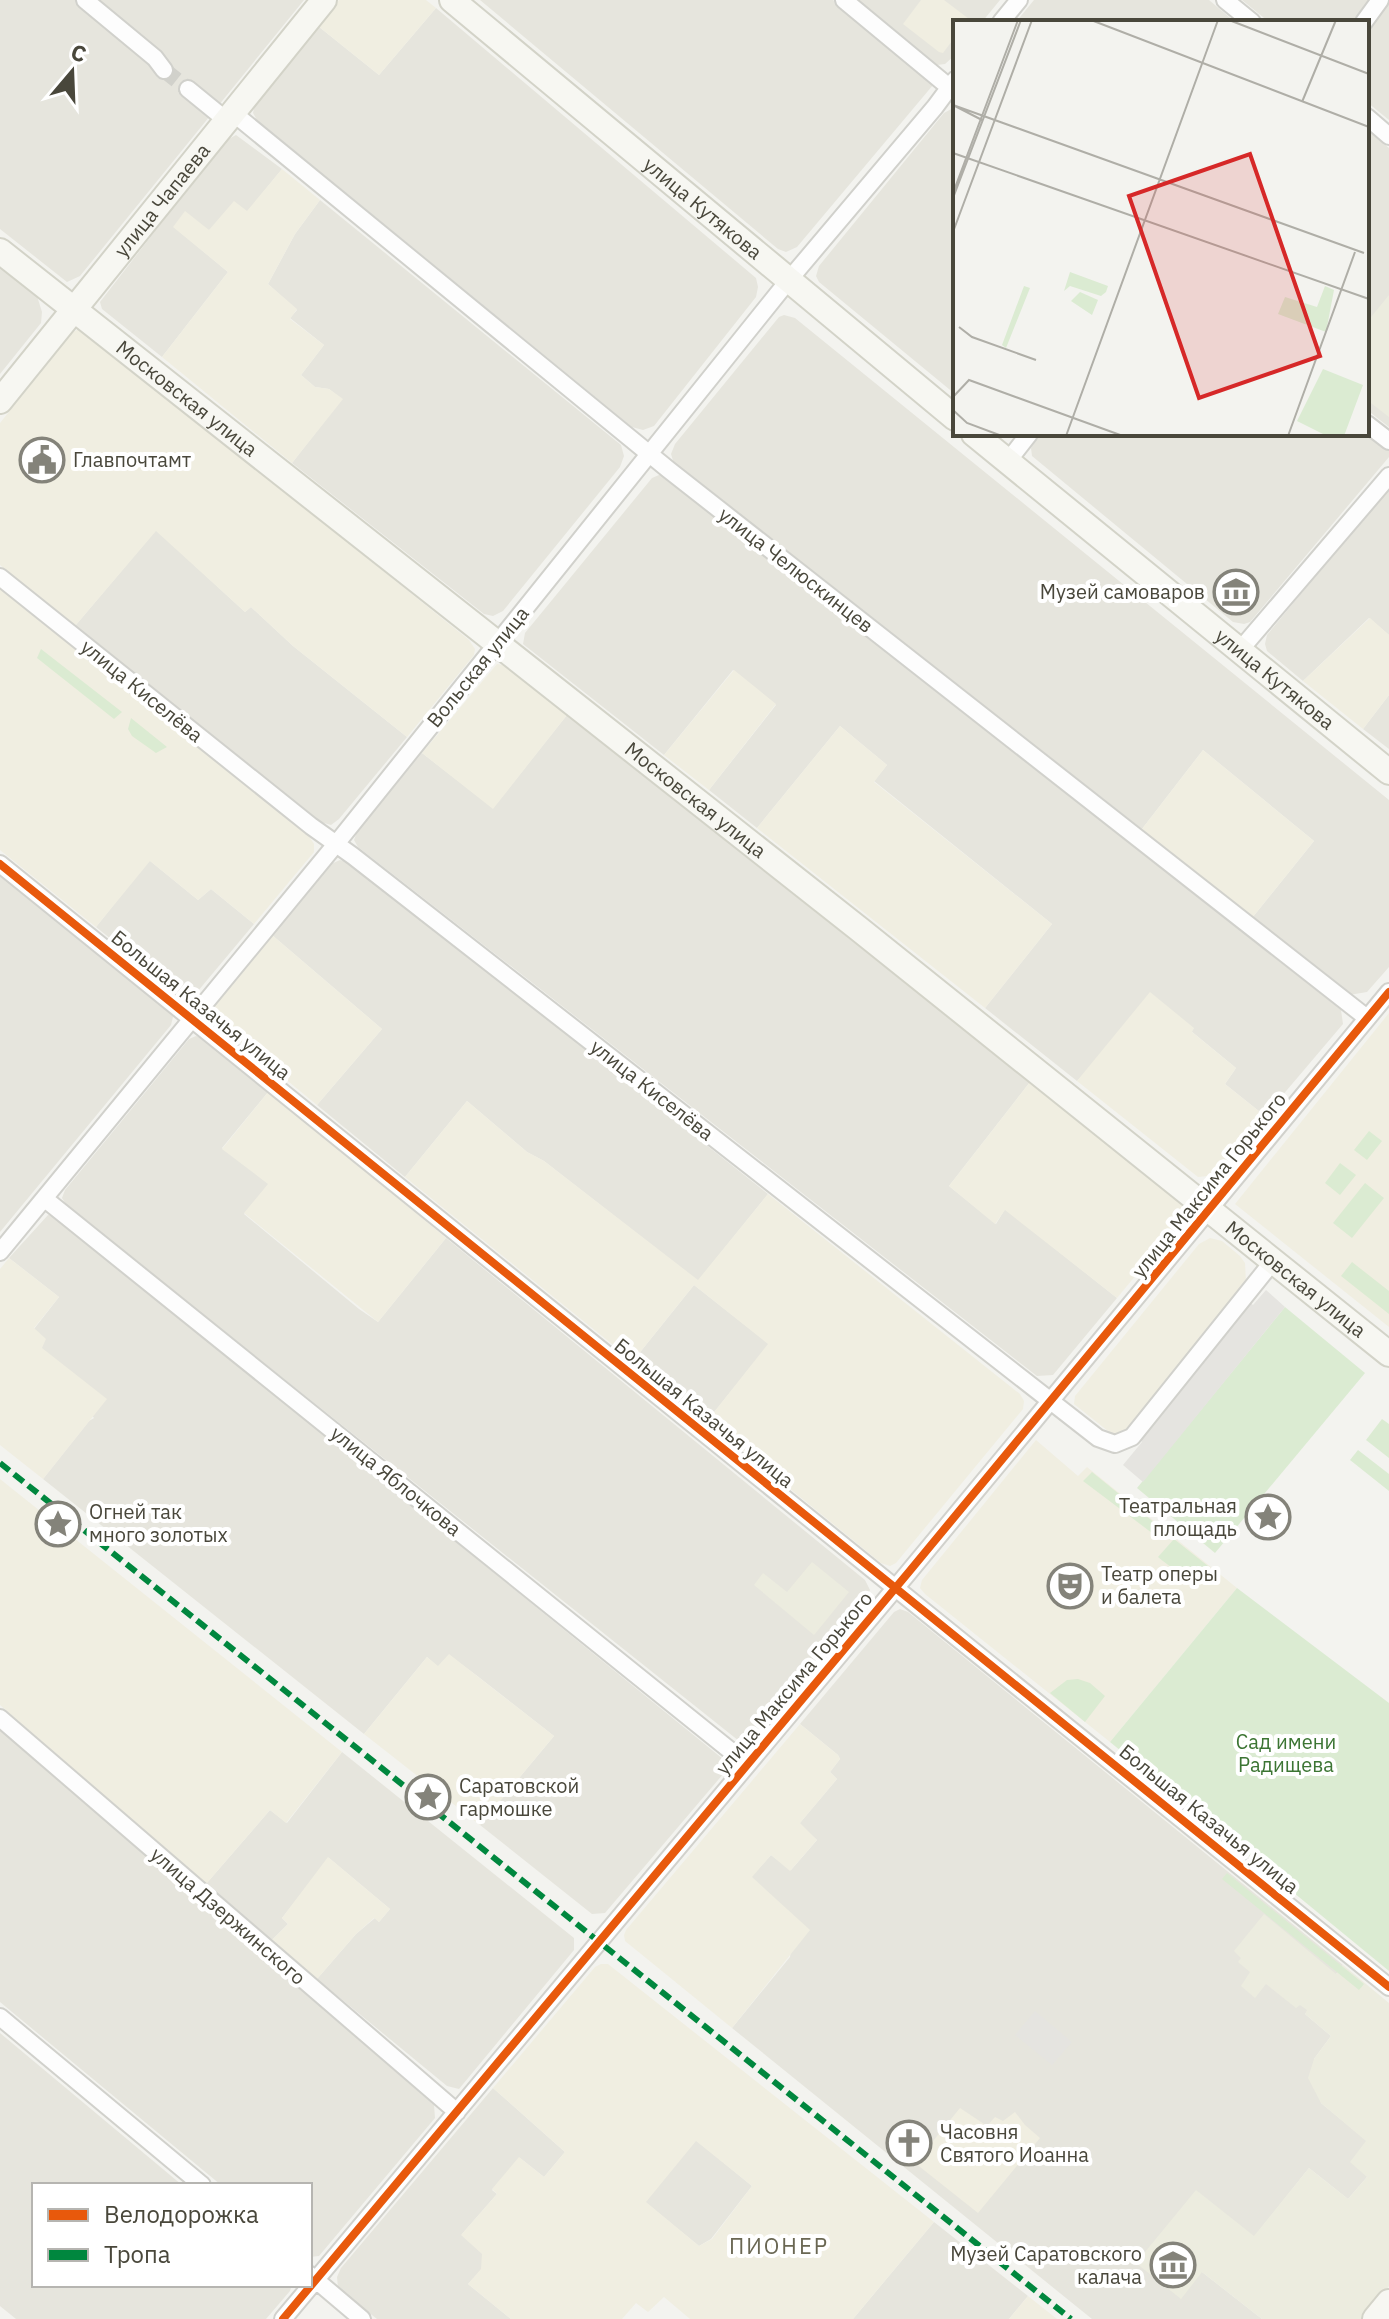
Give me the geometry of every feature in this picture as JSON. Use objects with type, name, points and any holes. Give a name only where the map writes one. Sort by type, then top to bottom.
[{"type":"main road","name":"улица Чапаева","points":[[0,401],[324,0]]},
{"type":"main road","name":"улица Кутякова","points":[[452,0],[953,416]]},
{"type":"main road","name":"Московская улица","points":[[0,251],[1389,1354]]},
{"type":"main road","name":"улица Кутякова","points":[[977,436],[1389,772]]},
{"type":"main road","points":[[1375,2319],[1389,2302]]},
{"type":"street","points":[[85,0],[155,58],[164,70]]},
{"type":"street","points":[[844,0],[953,86]]},
{"type":"street","points":[[1003,20],[1019,0]]},
{"type":"street","points":[[1225,0],[1250,20]]},
{"type":"street","points":[[1365,20],[1380,0]]},
{"type":"street","name":"Вольская улица","points":[[0,1252],[336,844],[788,281],[953,86]]},
{"type":"street","name":"улица Челюскинцев","points":[[188,89],[229,116],[650,454],[1367,1018]]},
{"type":"street","points":[[1369,119],[1389,136]]},
{"type":"street","points":[[1369,426],[1389,441]]},
{"type":"street","points":[[1008,461],[1027,436]]},
{"type":"street","points":[[1240,650],[1389,476]]},
{"type":"street","name":"улица Киселёва","points":[[0,577],[336,844],[1098,1438],[1115,1444],[1132,1437],[1274,1260]]},
{"type":"street","name":"Большая Казачья улица","points":[[0,864],[1389,1987]]},
{"type":"street","name":"улица Максима Горького","points":[[313,2277],[457,2112],[1389,992]]},
{"type":"street","name":"улица Яблочкова","points":[[45,1199],[747,1764]]},
{"type":"street","name":"улица Дзержинского","points":[[0,1718],[457,2112]]},
{"type":"street","points":[[0,2017],[200,2183]]},
{"type":"street","points":[[313,2277],[362,2319]]},
{"type":"street","name":"улица Максима Горького","points":[[283,2319],[306,2287]]},
{"type":"shaded area","points":[[0,0],[304,0],[80,276],[67,282],[0,229]]},
{"type":"shaded area","points":[[339,0],[426,0],[436,8],[379,75],[318,26]]},
{"type":"shaded area","points":[[480,0],[833,0],[931,78],[933,85],[797,247],[786,252],[778,249]]},
{"type":"shaded area","points":[[858,0],[1000,0],[984,20],[953,20],[953,57],[945,64],[937,65]]},
{"type":"shaded area","points":[[921,0],[944,0],[969,19],[953,20],[953,40],[943,53],[903,24]]},
{"type":"shaded area","points":[[1034,0],[1209,0],[1233,20],[1018,20]]},
{"type":"shaded area","points":[[1242,0],[1389,0],[1389,120],[1369,104],[1369,20],[1267,20]]},
{"type":"shaded area","points":[[436,8],[756,278],[756,297],[654,426],[643,430],[632,427],[257,120],[253,113],[255,104],[318,26],[379,75]]},
{"type":"shaded area","points":[[953,108],[953,392],[819,282],[816,276],[819,266],[944,113]]},
{"type":"shaded area","points":[[1369,132],[1389,148],[1389,427],[1369,412]]},
{"type":"shaded area","points":[[236,135],[282,169],[247,212],[209,230],[174,227],[228,272],[162,357],[102,309],[100,302],[225,141]]},
{"type":"shaded area","points":[[282,169],[320,200],[295,234],[268,284],[297,309],[290,319],[324,345],[301,375],[315,387],[329,389],[343,399],[292,463],[162,357],[228,272],[173,227],[185,211],[209,230],[234,201],[247,211]]},
{"type":"shaded area","points":[[320,200],[621,445],[624,456],[620,467],[503,611],[493,616],[484,614],[292,463],[342,399],[329,389],[315,387],[301,375],[324,345],[290,318],[297,310],[268,284],[295,234]]},
{"type":"shaded area","points":[[0,266],[37,296],[42,312],[41,323],[0,374]]},
{"type":"shaded area","points":[[1389,295],[1389,417],[1369,402],[1369,320]]},
{"type":"shaded area","points":[[779,317],[795,318],[1389,800],[1389,967],[1367,992],[1349,995],[1252,918],[1314,841],[1203,750],[1142,829],[674,464],[671,454],[675,444]]},
{"type":"shaded area","points":[[79,329],[469,640],[475,649],[474,655],[407,737],[293,646],[251,607],[245,612],[156,531],[75,626],[0,565],[0,423],[73,332]]},
{"type":"shaded area","points":[[1369,435],[1384,444],[1389,457],[1250,622],[1244,624],[1233,622],[1032,456],[1031,448],[1038,436]]},
{"type":"shaded area","points":[[666,476],[1341,1010],[1343,1024],[1265,1116],[1225,1084],[1236,1068],[1191,1031],[1194,1028],[1084,1074],[1077,1081],[985,1008],[1052,924],[874,781],[887,765],[840,726],[757,828],[709,790],[776,705],[733,670],[664,755],[523,644],[525,633],[652,478]]},
{"type":"shaded area","points":[[1389,487],[1389,635],[1369,618],[1303,681],[1267,651],[1267,635]]},
{"type":"shaded area","points":[[156,530],[245,612],[251,607],[293,646],[407,737],[331,825],[317,821],[75,626]]},
{"type":"shaded area","points":[[0,589],[309,836],[314,852],[254,924],[211,889],[198,900],[150,861],[96,927],[0,850]]},
{"type":"shaded area","points":[[1370,618],[1389,635],[1389,695],[1363,729],[1303,681]]},
{"type":"shaded area","points":[[497,664],[504,665],[567,715],[493,809],[422,753]]},
{"type":"shaded area","points":[[734,670],[776,704],[709,790],[664,755]]},
{"type":"shaded area","points":[[1389,695],[1389,749],[1363,729]]},
{"type":"shaded area","points":[[567,715],[1030,1082],[949,1186],[996,1224],[1005,1209],[1117,1298],[1053,1375],[1037,1376],[358,847],[354,840],[357,832],[422,753],[493,808]]},
{"type":"shaded area","points":[[840,726],[887,765],[874,782],[1052,924],[985,1008],[757,828]]},
{"type":"shaded area","points":[[1203,750],[1314,841],[1252,918],[1142,829]]},
{"type":"shaded area","points":[[149,860],[198,900],[211,889],[254,924],[191,996],[182,996],[96,927]]},
{"type":"shaded area","points":[[340,860],[350,863],[768,1194],[698,1281],[544,1161],[527,1152],[467,1101],[405,1177],[317,1105],[382,1029],[272,935],[329,865]]},
{"type":"shaded area","points":[[0,873],[171,1010],[173,1017],[171,1025],[0,1232]]},
{"type":"shaded area","points":[[272,935],[382,1029],[317,1105],[217,1023],[212,1015],[215,1005]]},
{"type":"shaded area","points":[[1150,992],[1236,1068],[1225,1084],[1265,1116],[1220,1171],[1208,1176],[1198,1177],[1077,1081]]},
{"type":"shaded area","points":[[1389,1013],[1389,1327],[1235,1204]]},
{"type":"shaded area","points":[[196,1036],[204,1038],[269,1091],[222,1148],[269,1184],[244,1214],[359,1309],[378,1322],[446,1238],[865,1580],[870,1590],[865,1601],[750,1740],[739,1741],[67,1206],[62,1198],[65,1190],[189,1039]]},
{"type":"shaded area","points":[[1030,1082],[1182,1202],[1184,1211],[1181,1221],[1117,1298],[1005,1210],[995,1224],[949,1186]]},
{"type":"shaded area","points":[[269,1091],[446,1238],[378,1322],[244,1213],[268,1184],[222,1149]]},
{"type":"shaded area","points":[[467,1101],[527,1152],[544,1161],[698,1280],[768,1194],[1020,1394],[1024,1401],[1023,1409],[896,1563],[890,1566],[881,1563],[707,1421],[768,1344],[694,1285],[633,1361],[405,1177]]},
{"type":"shaded area","points":[[48,1215],[55,1216],[723,1759],[724,1773],[605,1913],[592,1914],[480,1825],[554,1736],[476,1675],[449,1655],[438,1667],[427,1657],[364,1734],[43,1479],[94,1418],[41,1348],[34,1329],[59,1297],[9,1258]]},
{"type":"shaded area","points":[[1210,1238],[1222,1241],[1240,1256],[1245,1263],[1246,1282],[1129,1429],[1113,1435],[1074,1404],[1075,1396],[1199,1244]]},
{"type":"shaded area","points":[[9,1258],[59,1297],[34,1328],[46,1339],[42,1348],[107,1399],[43,1479],[0,1445],[0,1269]]},
{"type":"shaded area","points":[[694,1285],[769,1344],[707,1421],[633,1361]]},
{"type":"shaded area","points":[[1266,1290],[1285,1307],[1143,1482],[1123,1465],[1142,1442],[1138,1436],[1249,1302],[1253,1305]]},
{"type":"shaded area","points":[[1036,1440],[1078,1476],[1087,1467],[1237,1588],[1110,1742],[920,1588],[922,1580]]},
{"type":"shaded area","points":[[0,1479],[342,1752],[286,1823],[270,1810],[206,1884],[0,1705]]},
{"type":"shaded area","points":[[812,1562],[849,1592],[814,1635],[754,1585],[763,1573],[787,1592]]},
{"type":"shaded area","points":[[900,1609],[908,1612],[1343,1965],[1305,2014],[1331,2036],[1314,2059],[1321,2103],[1367,2141],[1367,2177],[1348,2199],[1309,2168],[1254,2237],[1202,2272],[1262,2319],[1092,2319],[732,2028],[790,1957],[796,1919],[751,1877],[771,1855],[791,1870],[817,1840],[799,1824],[837,1779],[830,1772],[840,1759],[838,1755],[800,1724],[894,1612]]},
{"type":"shaded area","points":[[449,1654],[554,1736],[480,1825],[364,1734],[427,1657],[438,1666]]},
{"type":"shaded area","points":[[800,1724],[838,1755],[840,1759],[830,1772],[837,1779],[800,1823],[817,1840],[790,1871],[771,1855],[752,1877],[810,1930],[732,2028],[625,1941],[624,1935]]},
{"type":"shaded area","points":[[0,1729],[434,2105],[435,2118],[319,2256],[312,2257],[312,2183],[219,2183],[0,2002]]},
{"type":"shaded area","points":[[342,1752],[574,1938],[574,1950],[459,2089],[447,2086],[317,1979],[356,1934],[375,1918],[379,1922],[390,1909],[329,1858],[282,1918],[288,1924],[272,1940],[206,1884],[270,1810],[287,1823]]},
{"type":"shaded area","points":[[328,1857],[390,1909],[379,1922],[374,1918],[356,1934],[317,1979],[272,1940],[288,1924],[282,1918]]},
{"type":"shaded area","points":[[1264,1914],[1336,1974],[1343,1965],[1389,2003],[1389,2286],[1362,2319],[1262,2319],[1202,2272],[1181,2299],[1136,2263],[1196,2190],[1254,2236],[1309,2168],[1348,2199],[1367,2177],[1350,2162],[1366,2141],[1321,2103],[1308,2078],[1314,2059],[1331,2036],[1305,2014],[1307,2010],[1300,2005],[1296,2008],[1266,1984],[1255,1998],[1241,1986],[1250,1972],[1238,1962],[1241,1958],[1234,1951]]},
{"type":"shaded area","points":[[608,1964],[934,2222],[853,2319],[690,2319],[664,2297],[648,2312],[636,2303],[622,2319],[511,2319],[468,2284],[481,2269],[482,2254],[461,2235],[497,2194],[492,2189],[519,2157],[544,2177],[565,2152],[493,2088],[595,1967]],"holes":[[[696,2141],[752,2186],[712,2239],[699,2246],[646,2202]]]},
{"type":"shaded area","points":[[1035,2011],[1072,2042],[1052,2065],[1015,2035]]},
{"type":"shaded area","points":[[0,2033],[180,2183],[32,2183],[32,2287],[291,2287],[266,2319],[16,2319],[0,2306]]},
{"type":"shaded area","points":[[493,2088],[565,2152],[544,2177],[520,2158],[492,2190],[497,2194],[462,2234],[482,2253],[482,2269],[468,2284],[511,2319],[377,2319],[338,2288],[337,2277],[341,2268]]},
{"type":"shaded area","points":[[960,2108],[987,2126],[995,2117],[1003,2121],[1015,2112],[1040,2138],[978,2213],[915,2163]]},
{"type":"shaded area","points":[[696,2140],[752,2186],[711,2239],[699,2246],[645,2202]]},
{"type":"shaded area","points":[[934,2222],[1028,2296],[1009,2319],[853,2319]]},
{"type":"shaded area","points":[[1028,2296],[1057,2319],[1009,2319]]},
{"type":"green space","points":[[41,649],[122,712],[114,719],[37,658]]},
{"type":"green space","points":[[131,718],[167,747],[156,753],[132,736],[128,729]]},
{"type":"green space","points":[[1369,1131],[1382,1141],[1367,1160],[1354,1150]]},
{"type":"green space","points":[[1340,1163],[1356,1175],[1340,1195],[1325,1183]]},
{"type":"green space","points":[[1365,1183],[1384,1198],[1352,1238],[1333,1223]]},
{"type":"green space","points":[[1352,1262],[1389,1291],[1389,1314],[1341,1276]]},
{"type":"green space","points":[[1285,1307],[1365,1373],[1215,1553],[1137,1488]]},
{"type":"green space","points":[[1382,1419],[1389,1424],[1389,1458],[1366,1440]]},
{"type":"green space","points":[[1358,1450],[1389,1474],[1389,1491],[1350,1460]]},
{"type":"green space","points":[[1092,1472],[1166,1532],[1156,1536],[1083,1481]]},
{"type":"green space","points":[[1174,1539],[1208,1566],[1195,1574],[1188,1574],[1164,1562],[1158,1557]]},
{"type":"green space","name":"Сад имени Радищева","points":[[1237,1588],[1389,1703],[1389,1971],[1110,1742]]},
{"type":"green space","points":[[1078,1679],[1090,1683],[1105,1696],[1085,1722],[1050,1693],[1067,1680]]},
{"type":"green space","points":[[1227,1873],[1364,1984],[1359,1990],[1222,1879]]},
{"type":"tunnel","points":[[164,70],[188,89]]},
{"type":"marked path","points":[[0,1463],[1071,2319]]},
{"type":"cycle path","points":[[0,864],[1389,1987]]},
{"type":"cycle path","points":[[312,2284],[908,1573],[1389,992]]},
{"type":"cycle path","points":[[283,2319],[310,2287]]},
{"type":"place","name":"Главпочтамт","points":[[42,460]]},
{"type":"place","name":"Музей самоваров","points":[[1236,592]]},
{"type":"place","name":"Театральная площадь","points":[[1268,1517]]},
{"type":"place","name":"Огней так много золотых","points":[[58,1524]]},
{"type":"place","name":"Театр оперы и балета","points":[[1070,1586]]},
{"type":"place","name":"Саратовской гармошке","points":[[428,1797]]},
{"type":"place","name":"Часовня Святого Иоанна","points":[[909,2143]]},
{"type":"place","name":"Музей Саратовского калача","points":[[1173,2265]]},
{"type":"district","name":"ПИОНЕР","points":[[779,2246]]}]
